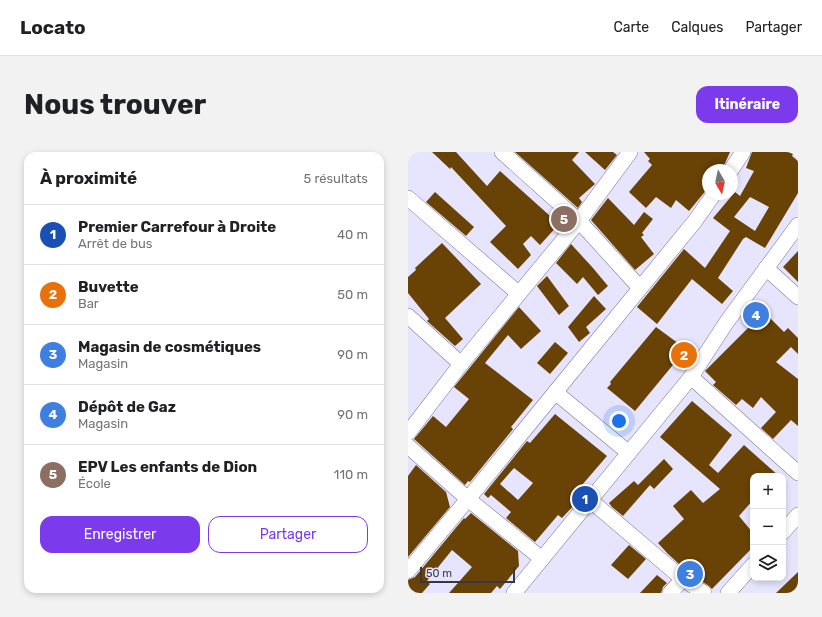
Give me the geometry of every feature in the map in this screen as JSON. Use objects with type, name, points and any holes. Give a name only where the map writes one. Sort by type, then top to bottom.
[{"type":"street","points":[[502,152],[579,220],[640,288]]},
{"type":"street","points":[[408,433],[518,293],[579,220],[630,152]]},
{"type":"street","points":[[735,164],[743,152]]},
{"type":"street","points":[[408,198],[518,293]]},
{"type":"street","points":[[408,571],[695,221],[710,200]]},
{"type":"street","points":[[514,593],[691,377],[726,323],[798,225]]},
{"type":"street","points":[[766,268],[798,297]]},
{"type":"street","points":[[408,316],[461,364]]},
{"type":"street","points":[[691,377],[798,473]]},
{"type":"street","points":[[555,392],[629,453]]},
{"type":"street","points":[[408,446],[468,499],[542,559]]},
{"type":"street","points":[[590,500],[684,579],[704,593]]},
{"type":"street","points":[[786,529],[798,515]]},
{"type":"street","points":[[728,593],[750,568]]},
{"type":"street","points":[[670,593],[684,579]]},
{"type":"building","points":[[432,152],[456,152],[487,186],[500,171],[559,224],[540,245],[531,236],[523,244],[531,255],[518,269],[490,242],[506,226],[451,167],[450,169]]},
{"type":"building","points":[[515,152],[579,152],[572,160],[595,184],[579,198],[582,202],[578,208]]},
{"type":"building","points":[[585,152],[613,152],[617,155],[605,170]]},
{"type":"building","points":[[644,152],[730,152],[725,164],[702,164],[702,195],[689,211],[676,200],[671,208],[656,197],[646,208],[629,192],[652,165],[648,161],[650,159]]},
{"type":"building","points":[[752,152],[794,152],[792,156],[798,161],[798,193],[765,248],[746,237],[743,239],[718,278],[733,291],[722,304],[692,279],[657,324],[637,307],[684,249],[705,268],[730,231],[713,218],[728,200],[738,200],[738,194],[740,196],[754,171],[746,168]],"holes":[[[750,197],[769,207],[755,231],[734,217]]]},
{"type":"building","points":[[435,192],[474,227],[466,236],[426,202]]},
{"type":"building","points":[[608,198],[634,225],[644,212],[653,219],[642,233],[644,235],[641,237],[654,254],[635,270],[591,220]]},
{"type":"building","points":[[442,243],[481,284],[445,318],[463,339],[455,346],[427,321],[429,319],[408,293],[408,277],[416,270],[415,268]]},
{"type":"building","points":[[571,244],[608,286],[598,295],[583,277],[577,284],[556,263]]},
{"type":"building","points":[[798,251],[798,282],[783,267]]},
{"type":"building","points":[[547,276],[569,306],[559,315],[537,286]]},
{"type":"building","points":[[594,296],[606,309],[586,327],[590,333],[579,342],[568,327]]},
{"type":"building","points":[[519,307],[541,331],[521,349],[508,335],[485,363],[533,400],[511,427],[513,429],[470,482],[468,481],[465,485],[414,439],[433,416],[446,427],[469,399],[454,387]]},
{"type":"building","points":[[764,312],[784,332],[788,328],[798,338],[798,354],[791,347],[776,362],[798,379],[798,426],[791,420],[773,439],[761,428],[776,412],[761,397],[753,408],[742,399],[736,405],[713,385],[716,382],[705,371]]},
{"type":"building","points":[[656,327],[686,349],[635,411],[607,388],[611,384],[610,382]]},
{"type":"building","points":[[555,342],[568,353],[550,374],[537,363]]},
{"type":"building","points":[[692,401],[732,435],[709,465],[718,473],[744,445],[776,473],[750,473],[750,503],[739,516],[750,529],[750,550],[712,589],[688,572],[658,543],[684,519],[673,506],[691,490],[703,503],[720,489],[660,437]]},
{"type":"building","points":[[555,414],[607,456],[582,485],[583,486],[574,497],[578,501],[562,518],[558,515],[535,542],[506,518],[511,512],[491,495],[488,498],[484,494],[527,441],[530,443]],"holes":[[[514,468],[533,483],[518,500],[500,484]]]},
{"type":"building","points":[[664,459],[673,469],[654,489],[650,485],[623,516],[612,507],[609,503],[634,481],[638,485]]},
{"type":"building","points":[[416,465],[446,492],[450,507],[408,557],[408,476]]},
{"type":"building","points":[[471,513],[518,551],[519,566],[500,589],[497,586],[491,593],[449,593],[472,567],[452,550],[427,581],[430,584],[422,593],[408,593],[408,580],[415,577],[464,518],[465,519]]},
{"type":"building","points":[[629,545],[646,559],[628,579],[611,565]]},
{"type":"building","points":[[798,572],[798,590],[795,593],[776,593]]},
{"type":"building","points":[[657,575],[667,583],[663,587],[661,593],[640,593]]},
{"type":"place","name":"EPV Les enfants de Dion","points":[[564,219]]},
{"type":"place","name":"Dépôt de Gaz","points":[[756,315]]},
{"type":"place","name":"Buvette","points":[[684,355]]},
{"type":"place","name":"Premier Carrefour à Droite","points":[[585,499]]},
{"type":"place","name":"Magasin de cosmétiques","points":[[690,574]]}]
